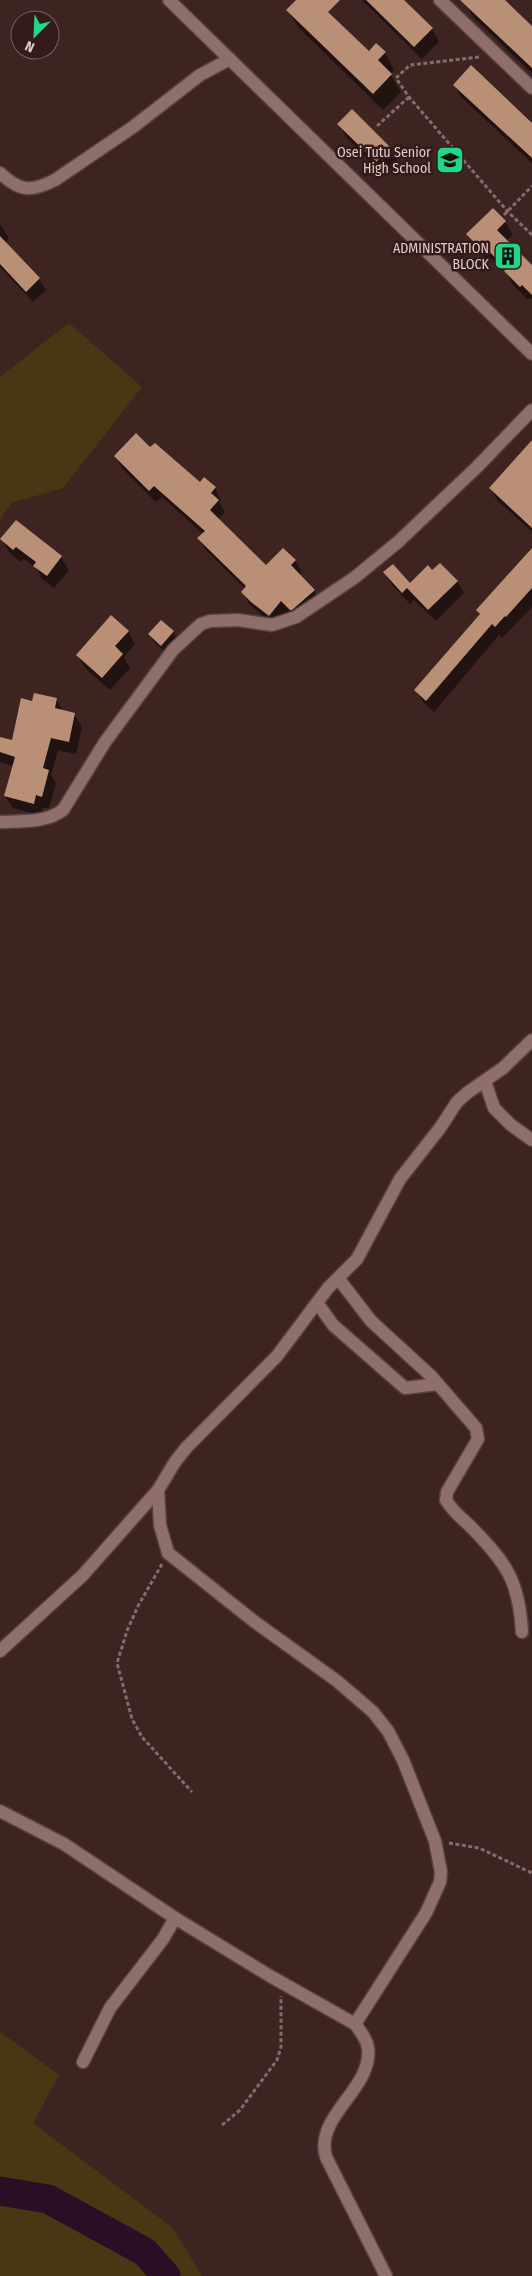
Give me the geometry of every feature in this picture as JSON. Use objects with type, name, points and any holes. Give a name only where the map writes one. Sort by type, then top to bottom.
[{"type":"street","points":[[169,0],[532,354]]},
{"type":"street","points":[[440,0],[532,88]]},
{"type":"street","points":[[0,173],[15,186],[24,188],[42,186],[55,180],[133,127],[200,75],[230,60]]},
{"type":"street","points":[[0,822],[44,819],[55,816],[63,810],[105,742],[173,650],[201,624],[210,621],[233,620],[272,625],[296,617],[354,578],[391,548],[477,467],[532,410]]},
{"type":"street","points":[[0,1651],[70,1589],[158,1490],[174,1462],[186,1448],[277,1356],[318,1304],[328,1288],[357,1259],[406,1169],[440,1128],[457,1102],[467,1093],[485,1082],[532,1040]]},
{"type":"street","points":[[485,1082],[494,1108],[511,1125],[532,1140]]},
{"type":"street","points":[[338,1278],[371,1321],[438,1384],[478,1433],[478,1439],[447,1492],[446,1500],[495,1552],[512,1577],[521,1611],[522,1632]]},
{"type":"street","points":[[318,1304],[333,1325],[405,1388],[438,1384]]},
{"type":"street","points":[[158,1490],[160,1525],[168,1553],[237,1608],[337,1681],[373,1712],[388,1731],[403,1760],[435,1841],[441,1872],[440,1882],[426,1913],[355,2024]]},
{"type":"street","points":[[0,1811],[64,1844],[175,1918],[270,1976],[355,2024],[368,2047],[365,2067],[352,2092],[334,2118],[323,2147],[326,2157],[386,2276]]},
{"type":"street","points":[[82,2062],[110,2008],[159,1944],[175,1918]]},
{"type":"path","points":[[497,54],[410,65],[396,78],[508,212],[532,235]]},
{"type":"path","points":[[377,126],[410,97]]},
{"type":"path","points":[[504,215],[532,186]]},
{"type":"path","points":[[168,1553],[138,1606],[127,1631],[117,1662],[132,1719],[142,1737],[192,1792]]},
{"type":"path","points":[[435,1841],[479,1848],[532,1873]]},
{"type":"path","points":[[222,2126],[240,2110],[278,2060],[281,2047],[281,1997],[270,1976]]},
{"type":"shaded area","points":[[69,323],[142,387],[63,488],[11,503],[0,520],[0,377]]},
{"type":"shaded area","points":[[0,2032],[59,2075],[33,2123],[173,2228],[202,2276],[0,2276]]},
{"type":"building","points":[[296,0],[340,0],[328,12],[369,51],[376,43],[386,52],[378,60],[392,74],[373,94],[286,10]]},
{"type":"building","points":[[366,0],[404,0],[433,28],[414,47]]},
{"type":"building","points":[[460,0],[505,0],[532,26],[532,68]]},
{"type":"building","points":[[471,65],[532,123],[532,158],[453,85]]},
{"type":"building","points":[[352,109],[391,148],[376,162],[337,124]]},
{"type":"building","name":"ADMINISTRATION BLOCK","points":[[493,208],[506,221],[497,230],[532,265],[532,295],[522,285],[520,287],[504,271],[506,269],[483,245],[480,248],[466,234]]},
{"type":"building","points":[[0,236],[40,278],[26,292],[0,264]]},
{"type":"building","points":[[136,433],[150,447],[155,443],[200,482],[204,477],[216,487],[211,493],[219,500],[210,510],[266,565],[283,548],[296,560],[291,565],[315,590],[292,610],[281,601],[269,616],[251,602],[241,592],[246,586],[197,538],[205,531],[154,486],[149,491],[114,456]]},
{"type":"building","points":[[532,440],[532,528],[489,488]]},
{"type":"building","points":[[16,520],[62,556],[47,576],[33,566],[36,562],[16,547],[13,550],[0,539]]},
{"type":"building","points":[[532,548],[532,588],[495,627],[492,624],[426,701],[414,690],[480,614],[476,610]]},
{"type":"building","points":[[440,563],[458,581],[428,610],[407,588],[402,593],[383,572],[393,564],[410,583],[428,565],[432,570]]},
{"type":"building","points":[[111,615],[129,631],[115,646],[123,654],[102,678],[76,655]]},
{"type":"building","points":[[161,620],[174,631],[161,646],[148,634]]},
{"type":"building","points":[[34,693],[57,698],[55,708],[75,713],[69,742],[51,738],[43,768],[49,770],[42,797],[36,795],[34,804],[4,796],[15,757],[0,752],[0,737],[12,740],[21,698],[32,701]]},
{"type":"waterway","points":[[0,2191],[48,2199],[145,2252],[166,2276]]},
{"type":"place","name":"Osei Tutu Senior High School","points":[[450,160]]},
{"type":"place","name":"ADMINISTRATION BLOCK","points":[[508,256]]}]
